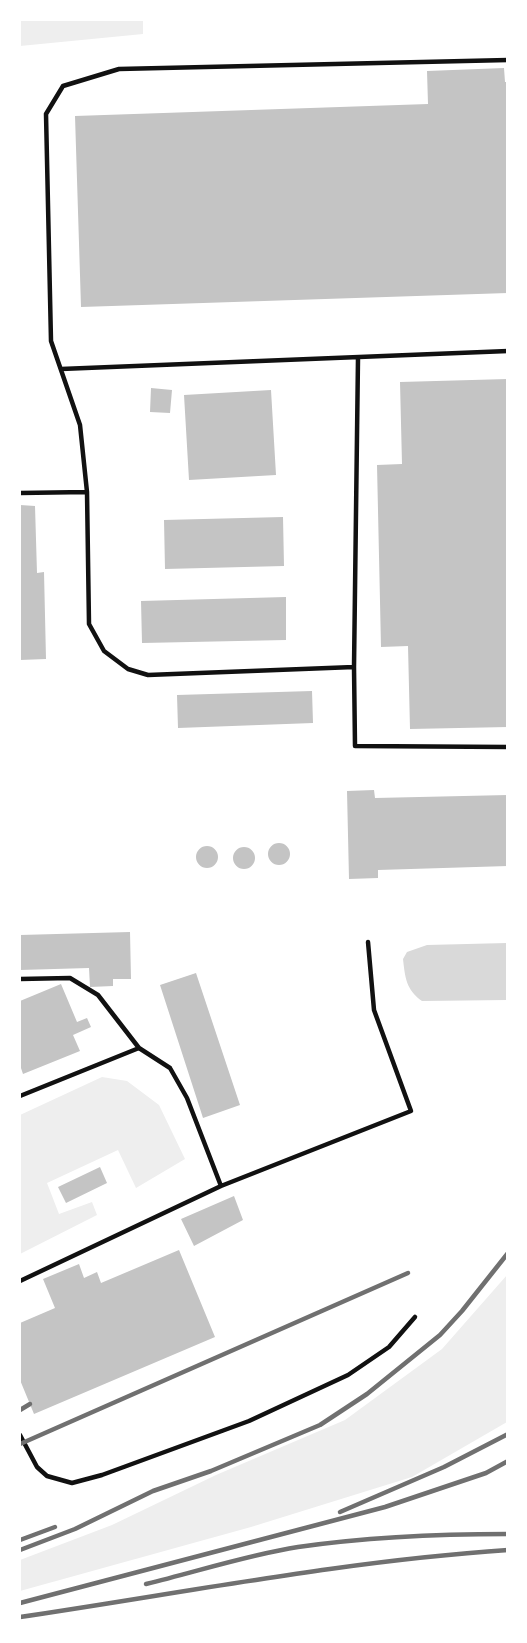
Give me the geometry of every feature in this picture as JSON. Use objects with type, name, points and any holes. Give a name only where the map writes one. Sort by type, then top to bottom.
[{"type":"lane","points":[[354,667],[148,675],[128,669],[104,651],[89,624],[87,492],[80,426],[51,341],[46,114],[63,86],[119,69],[507,60]]},
{"type":"lane","points":[[61,369],[507,351]]},
{"type":"lane","points":[[358,358],[355,746],[507,747]]},
{"type":"lane","points":[[20,493],[87,492]]},
{"type":"lane","points":[[20,1281],[221,1186],[411,1111],[374,1010],[368,942]]},
{"type":"lane","points":[[20,979],[70,978],[98,995],[139,1048],[170,1068],[187,1098],[221,1186]]},
{"type":"lane","points":[[20,1096],[139,1048]]},
{"type":"lane","points":[[20,1435],[37,1467],[47,1476],[72,1483],[249,1421],[348,1375],[389,1347],[415,1317]]},
{"type":"shaded area","points":[[20,20],[143,20],[143,34],[20,46]]},
{"type":"shaded area","points":[[507,943],[507,1000],[422,1001],[407,983],[403,959],[407,952],[427,945]]},
{"type":"shaded area","points":[[102,1077],[127,1081],[159,1105],[185,1159],[136,1188],[118,1150],[47,1183],[59,1214],[92,1202],[97,1215],[20,1254],[20,1115]]},
{"type":"shaded area","points":[[507,1275],[507,1422],[412,1477],[251,1527],[20,1591],[20,1560],[112,1525],[216,1475],[345,1420],[442,1349]]},
{"type":"building","points":[[504,68],[505,82],[508,82],[508,293],[81,307],[75,116],[428,104],[427,71]]},
{"type":"building","points":[[508,379],[508,727],[410,729],[408,646],[381,647],[377,465],[402,464],[400,382]]},
{"type":"building","points":[[151,388],[172,390],[170,413],[150,412]]},
{"type":"building","points":[[271,390],[276,475],[189,480],[184,395]]},
{"type":"building","points":[[20,505],[35,506],[37,573],[44,572],[46,659],[20,660]]},
{"type":"building","points":[[283,517],[284,566],[165,569],[164,520]]},
{"type":"building","points":[[286,597],[286,640],[142,643],[141,601]]},
{"type":"building","points":[[312,691],[313,723],[178,728],[177,695]]},
{"type":"building","points":[[374,790],[375,798],[508,795],[508,866],[378,870],[378,878],[349,879],[347,791]]},
{"type":"building","points":[[279,843],[287,846],[290,854],[287,862],[279,865],[271,862],[268,854],[271,846]]},
{"type":"building","points":[[207,846],[215,849],[218,857],[215,865],[207,868],[199,865],[196,857],[199,849]]},
{"type":"building","points":[[244,847],[252,850],[255,858],[252,866],[244,869],[236,866],[233,858],[236,850]]},
{"type":"building","points":[[130,932],[131,979],[113,979],[113,986],[90,987],[89,968],[20,970],[20,935]]},
{"type":"building","points":[[196,973],[240,1105],[203,1118],[160,985]]},
{"type":"building","points":[[61,984],[77,1022],[87,1018],[91,1027],[73,1035],[80,1051],[23,1074],[20,1065],[20,1001]]},
{"type":"building","points":[[100,1167],[107,1183],[66,1203],[58,1187]]},
{"type":"building","points":[[234,1196],[243,1220],[194,1246],[181,1219]]},
{"type":"building","points":[[179,1250],[215,1337],[34,1414],[20,1380],[20,1323],[55,1308],[43,1279],[79,1264],[84,1278],[97,1272],[101,1283]]},
{"type":"railway","points":[[20,1550],[75,1529],[153,1491],[211,1471],[320,1425],[367,1394],[440,1335],[508,1253]]},
{"type":"railway","points":[[20,1444],[408,1273]]},
{"type":"railway","points":[[20,1410],[30,1404]]},
{"type":"railway","points":[[340,1512],[444,1467],[508,1434]]},
{"type":"railway","points":[[20,1603],[385,1507],[486,1473],[508,1461]]},
{"type":"railway","points":[[20,1540],[55,1527]]},
{"type":"railway","points":[[146,1584],[241,1559],[298,1547],[403,1537],[508,1534]]},
{"type":"railway","points":[[20,1617],[324,1570],[508,1550]]}]
